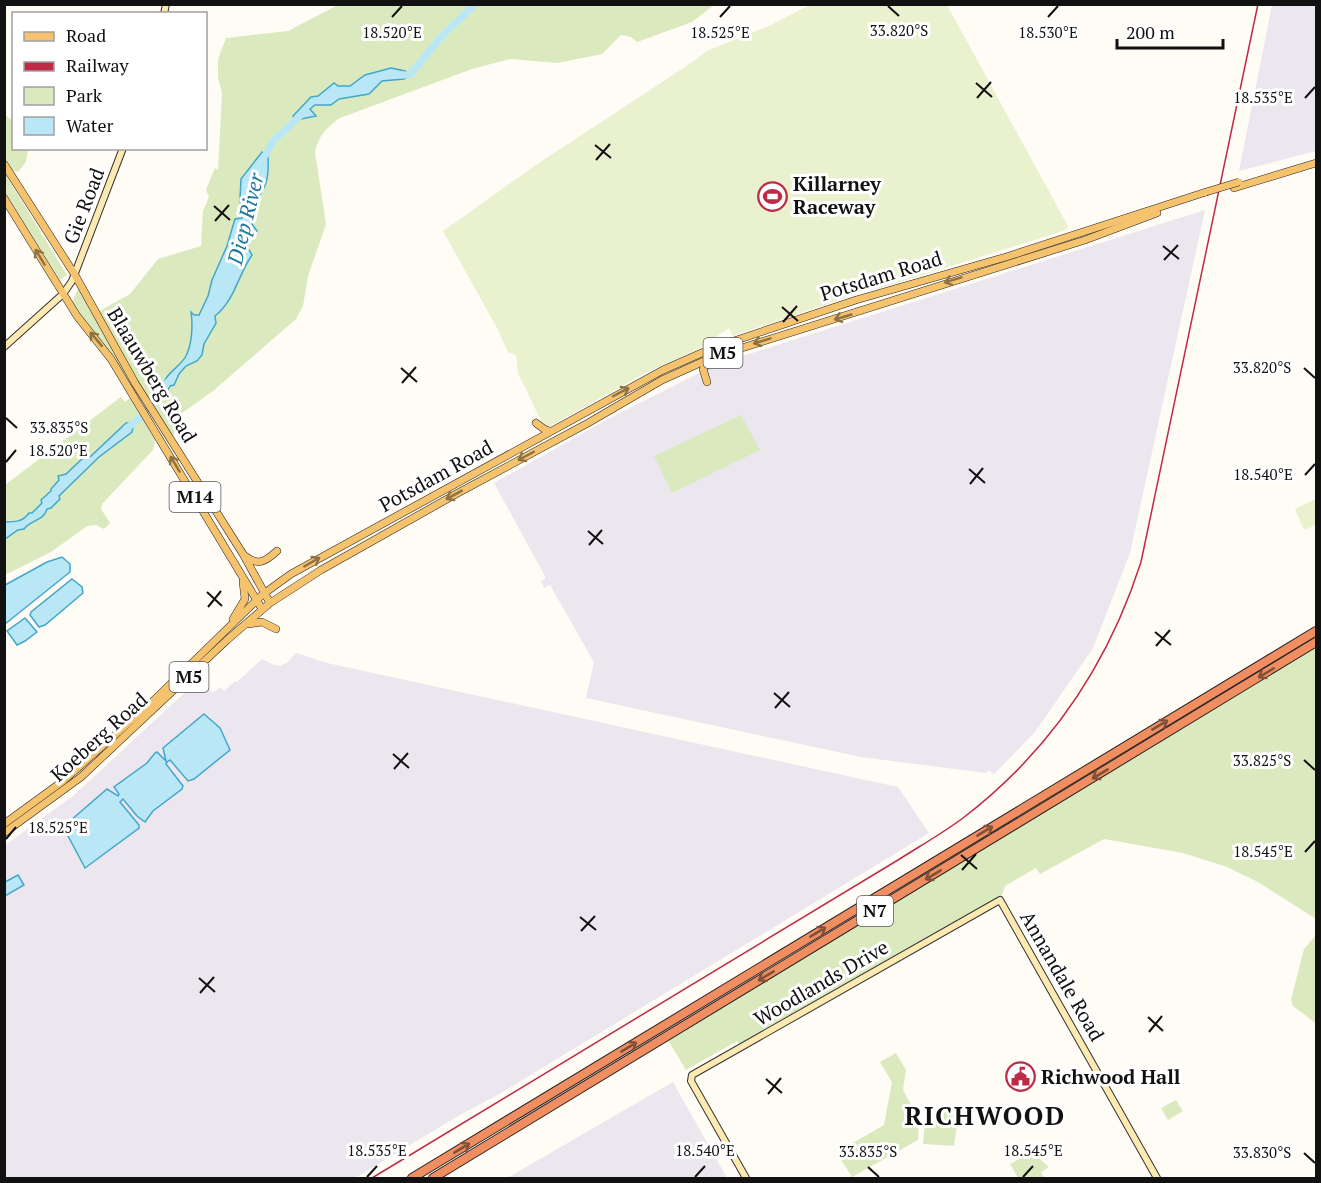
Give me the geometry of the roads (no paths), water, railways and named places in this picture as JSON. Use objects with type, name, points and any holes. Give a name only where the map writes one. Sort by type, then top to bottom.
[{"type":"highway","name":"N7","points":[[412,1179],[1317,631]]},
{"type":"highway","name":"N7","points":[[433,1179],[1317,642]]},
{"type":"main road","name":"Potsdam Road","points":[[256,600],[291,574],[336,548],[663,370],[713,348],[855,300],[1006,257],[1317,158]]},
{"type":"main road","name":"Potsdam Road","points":[[1237,185],[1317,163]]},
{"type":"main road","name":"Blaauwberg Road","points":[[4,164],[75,275],[135,383],[243,554],[270,603]]},
{"type":"main road","name":"Potsdam Road","points":[[262,609],[343,558],[662,380],[725,352],[1085,240],[1205,195]]},
{"type":"main road","name":"Blaauwberg Road","points":[[4,198],[80,321],[105,351],[262,609]]},
{"type":"main road","points":[[707,382],[703,372],[705,366],[725,352]]},
{"type":"main road","points":[[537,423],[549,431]]},
{"type":"main road","points":[[336,548],[343,558]]},
{"type":"main road","points":[[243,554],[252,561],[260,562],[267,560],[277,551]]},
{"type":"main road","points":[[231,626],[246,596],[237,569]]},
{"type":"main road","name":"Koeberg Road","points":[[4,824],[63,781],[151,703],[256,600]]},
{"type":"main road","name":"Koeberg Road","points":[[4,833],[81,777],[262,609]]},
{"type":"main road","points":[[245,625],[262,622],[276,628]]},
{"type":"street","name":"Gie Road","points":[[4,347],[63,294],[75,275],[122,150]]},
{"type":"street","name":"Annandale Road","points":[[1000,900],[1157,1179]]},
{"type":"street","name":"Woodlands Drive","points":[[746,1179],[691,1082],[694,1073],[1000,900]]},
{"type":"water","points":[[391,68],[405,71],[410,75],[404,79],[382,81],[369,94],[339,99],[331,105],[315,105],[310,109],[316,116],[296,120],[293,116],[311,97],[318,96],[334,83],[338,86],[350,86],[365,75]]},
{"type":"water","points":[[262,152],[268,157],[268,171],[264,188],[252,205],[252,224],[257,231],[250,239],[248,248],[252,255],[232,295],[215,316],[216,323],[204,344],[202,355],[197,361],[186,366],[174,385],[163,392],[165,381],[183,361],[190,346],[191,312],[199,315],[227,246],[235,219],[242,218],[241,179]]},
{"type":"water","points":[[126,423],[130,423],[133,427],[132,432],[99,457],[59,496],[60,499],[47,509],[43,516],[5,539],[5,522],[18,521],[32,513],[59,480],[58,476],[66,474],[82,459],[91,456]]},
{"type":"water","points":[[62,557],[70,564],[70,572],[5,624],[5,585],[47,562]]},
{"type":"water","points":[[72,579],[82,587],[83,593],[45,625],[39,627],[30,615],[31,612]]},
{"type":"water","points":[[25,618],[37,632],[17,645],[7,631]]},
{"type":"water","points":[[204,714],[220,728],[230,750],[194,779],[188,781],[170,760],[167,762],[166,764],[183,786],[182,789],[153,811],[145,822],[123,799],[120,802],[139,828],[85,868],[66,832],[66,826],[107,789],[118,796],[114,787],[147,763],[155,753],[157,752],[166,761],[163,748]]},
{"type":"water","points":[[18,875],[24,885],[5,896],[5,882]]},
{"type":"waterway","name":"Diep River","points":[[401,75],[410,75],[440,38],[475,4]]},
{"type":"waterway","name":"Diep River","points":[[261,163],[273,141],[302,114]]},
{"type":"waterway","name":"Diep River","points":[[126,429],[140,418],[168,382]]},
{"type":"railway","points":[[372,1178],[948,829],[994,792],[1022,765],[1072,704],[1111,636],[1141,562],[1258,4]]},
{"type":"place","name":"Killarney Raceway","points":[[772,196]]},
{"type":"place","name":"Richwood Hall","points":[[1020,1077]]},
{"type":"district","name":"RICHWOOD","points":[[985,1116]]}]
